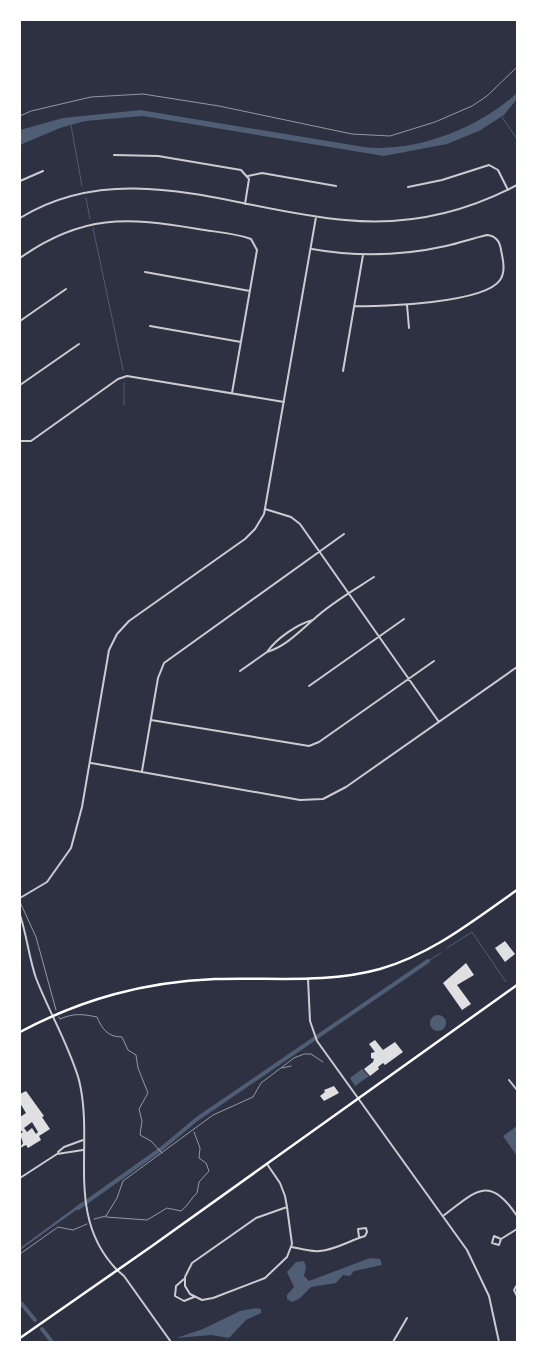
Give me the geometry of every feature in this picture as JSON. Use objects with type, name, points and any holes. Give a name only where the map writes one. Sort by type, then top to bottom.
[{"type":"main road","points":[[20,1032],[57,1012],[97,998],[175,982],[221,979],[308,979],[356,974],[404,960],[447,938],[517,890]]},
{"type":"main road","points":[[20,1338],[267,1164],[517,984]]},
{"type":"street","points":[[114,155],[140,154],[169,157],[237,169],[247,176],[249,183],[245,204]]},
{"type":"street","points":[[408,186],[447,178],[489,165],[498,170],[508,190]]},
{"type":"street","points":[[20,181],[42,171]]},
{"type":"street","points":[[247,176],[262,173],[336,186]]},
{"type":"street","points":[[20,218],[52,202],[75,194],[118,188],[161,189],[316,217],[360,221],[404,220],[457,210],[517,185]]},
{"type":"street","points":[[20,898],[47,882],[69,852],[79,823],[109,650],[117,634],[129,621],[245,539],[255,529],[265,509],[316,217]]},
{"type":"street","points":[[20,258],[52,238],[86,226],[119,220],[158,222],[251,239],[257,250],[232,393]]},
{"type":"street","points":[[311,249],[363,254],[431,249],[487,235],[498,240],[504,270],[501,279],[495,286],[450,299],[407,305],[355,306]]},
{"type":"street","points":[[343,371],[363,254]]},
{"type":"street","points":[[145,272],[250,291]]},
{"type":"street","points":[[20,322],[66,289]]},
{"type":"street","points":[[407,305],[409,328]]},
{"type":"street","points":[[150,326],[241,342]]},
{"type":"street","points":[[20,385],[79,344]]},
{"type":"street","points":[[20,442],[31,440],[125,376],[135,376],[284,402]]},
{"type":"street","points":[[265,509],[296,520],[439,722]]},
{"type":"street","points":[[142,772],[159,674],[166,660],[344,534]]},
{"type":"street","points":[[240,671],[302,631],[312,620],[374,577]]},
{"type":"street","points":[[309,686],[404,619]]},
{"type":"street","points":[[267,652],[276,642],[302,624],[312,620]]},
{"type":"street","points":[[151,720],[307,747],[319,742],[434,662]]},
{"type":"street","points":[[90,763],[300,800],[318,800],[340,791],[517,667]]},
{"type":"street","points":[[20,915],[35,974],[78,1079],[83,1140],[83,1188],[90,1223],[105,1256],[124,1276],[171,1342]]},
{"type":"street","points":[[308,979],[310,1021],[316,1039],[467,1250],[480,1275],[492,1306],[499,1342]]},
{"type":"street","points":[[510,1080],[517,1090]]},
{"type":"street","points":[[20,1178],[57,1154],[64,1147],[83,1140]]},
{"type":"street","points":[[57,1154],[83,1150]]},
{"type":"street","points":[[184,1280],[176,1286],[176,1296],[184,1301],[194,1297],[210,1299],[265,1278],[285,1260],[292,1247],[287,1207],[283,1190],[267,1164]]},
{"type":"street","points":[[442,1216],[475,1193],[486,1190],[504,1198],[517,1216]]},
{"type":"street","points":[[194,1297],[187,1290],[184,1280],[186,1271],[192,1263],[251,1221],[265,1213],[287,1207]]},
{"type":"street","points":[[292,1247],[323,1251],[359,1236],[366,1235],[366,1228],[358,1228],[357,1234],[359,1236]]},
{"type":"street","points":[[501,1238],[500,1245],[492,1243],[494,1236],[501,1238],[517,1229]]},
{"type":"street","points":[[517,1285],[514,1290],[517,1296]]},
{"type":"street","points":[[393,1342],[407,1318]]},
{"type":"path","points":[[20,116],[31,111],[90,98],[143,94],[219,106],[352,134],[390,136],[435,122],[472,106],[487,96],[517,67]]},
{"type":"path","points":[[20,902],[36,937],[60,1019],[71,1014],[97,1017],[102,1029],[115,1037],[122,1037],[128,1050],[136,1055],[138,1068],[148,1093],[139,1109],[142,1121],[140,1135],[151,1141],[163,1154]]},
{"type":"path","points":[[104,1217],[117,1198],[123,1181],[163,1154],[213,1115],[253,1097],[261,1083],[294,1058],[306,1054],[316,1056],[323,1062]]},
{"type":"path","points":[[281,1068],[291,1066]]},
{"type":"path","points":[[20,1254],[58,1227],[72,1230],[90,1223],[94,1219],[104,1217],[147,1220],[167,1208],[181,1211],[184,1209],[190,1198],[198,1193],[199,1182],[209,1171],[206,1163],[199,1158],[200,1148],[194,1131]]},
{"type":"water","points":[[517,93],[517,99],[504,115],[479,131],[447,144],[384,156],[143,116],[85,121],[60,128],[20,145],[20,130],[63,118],[140,110],[364,147],[404,146],[425,142],[466,127],[502,106]]},
{"type":"water","points":[[438,1015],[446,1023],[438,1031],[430,1023]]},
{"type":"water","points":[[362,1069],[369,1076],[355,1086],[350,1078]]},
{"type":"water","points":[[517,1126],[517,1156],[503,1136]]},
{"type":"water","points":[[81,1203],[82,1206],[20,1250],[20,1248]]},
{"type":"water","points":[[370,1258],[380,1259],[382,1265],[354,1271],[350,1276],[343,1275],[336,1283],[311,1287],[299,1299],[292,1302],[287,1299],[287,1295],[294,1287],[287,1272],[296,1262],[304,1261],[306,1267],[304,1276],[309,1281]]},
{"type":"water","points":[[261,1309],[261,1313],[246,1320],[229,1338],[211,1335],[176,1338],[203,1329],[240,1311]]},
{"type":"building","points":[[505,941],[515,954],[505,962],[495,948]]},
{"type":"building","points":[[466,963],[474,975],[457,985],[471,1004],[462,1010],[443,983]]},
{"type":"building","points":[[375,1040],[383,1050],[395,1042],[403,1052],[385,1065],[383,1063],[370,1076],[364,1069],[373,1062],[374,1059],[371,1058],[371,1053],[375,1052],[369,1044]]},
{"type":"building","points":[[334,1086],[339,1093],[324,1101],[320,1096],[325,1092],[324,1090]]},
{"type":"building","points":[[26,1091],[44,1116],[42,1117],[50,1129],[39,1136],[41,1140],[28,1148],[26,1145],[20,1148],[23,1143],[20,1134],[23,1132],[20,1130],[20,1117],[26,1113],[20,1103],[20,1094]],"holes":[[[32,1122],[38,1132],[36,1134],[32,1128],[27,1132],[24,1128]]]},
{"type":"waterway","points":[[502,117],[517,139]]},
{"type":"waterway","points":[[71,125],[82,186]]},
{"type":"waterway","points":[[86,198],[90,219]]},
{"type":"waterway","points":[[93,228],[123,370]]},
{"type":"waterway","points":[[124,383],[124,405]]},
{"type":"waterway","points":[[447,948],[472,932],[506,982]]},
{"type":"waterway","points":[[428,961],[441,953]]},
{"type":"waterway","points":[[78,1208],[161,1149],[197,1119],[428,961]]},
{"type":"waterway","points":[[20,1302],[35,1320]]},
{"type":"waterway","points":[[42,1329],[52,1342]]}]
